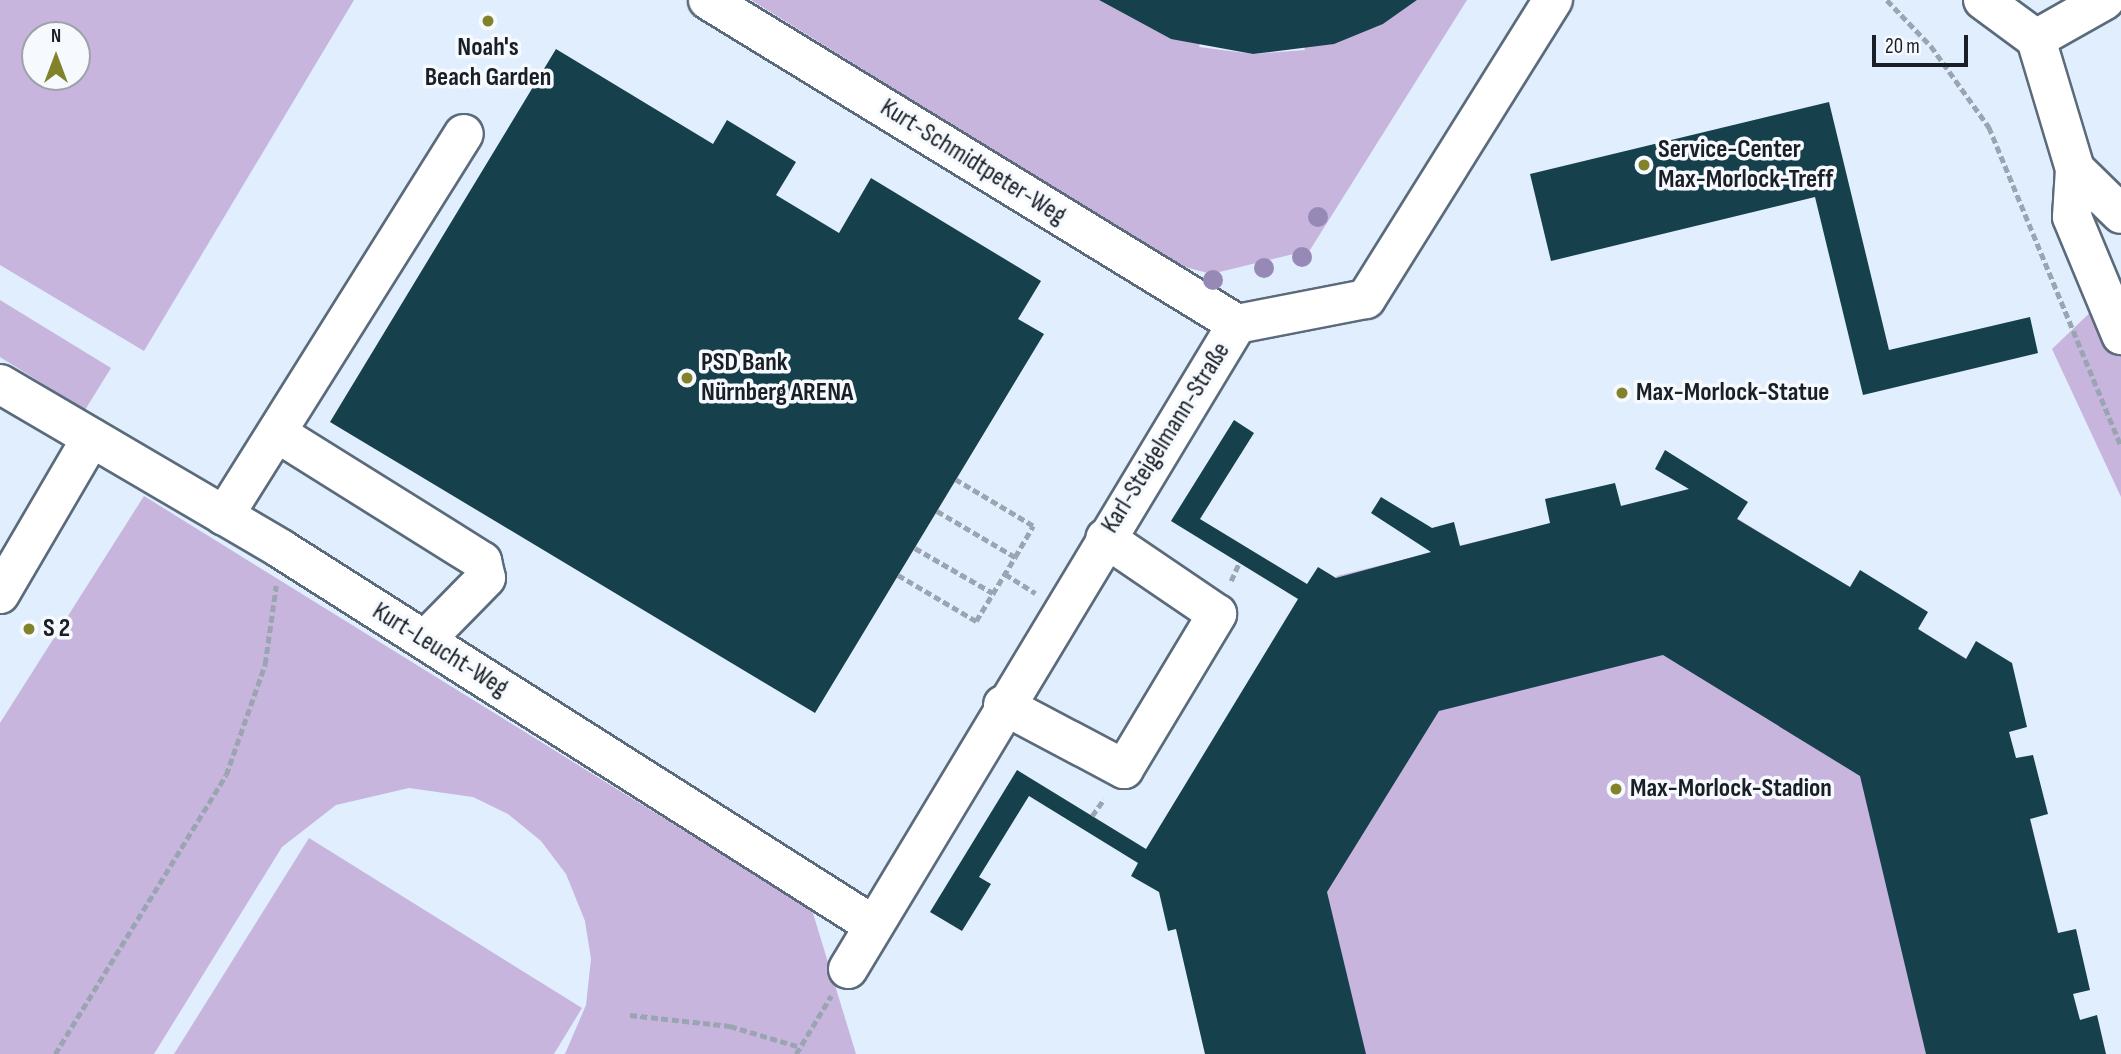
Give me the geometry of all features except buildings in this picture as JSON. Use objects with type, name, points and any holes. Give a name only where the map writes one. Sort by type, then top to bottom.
[{"type":"street","name":"Kurt-Schmidtpeter-Weg","points":[[708,0],[1237,324]]},
{"type":"street","name":"Karl-Steigelmann-Straße","points":[[848,969],[1003,705],[1237,324],[1366,299],[1553,0]]},
{"type":"street","points":[[1983,0],[2036,39],[2075,169],[2072,217],[2121,335]]},
{"type":"street","points":[[2036,39],[2105,0]]},
{"type":"street","points":[[224,516],[464,134]]},
{"type":"street","points":[[2075,169],[2121,215]]},
{"type":"street","name":"Kurt-Leucht-Weg","points":[[0,384],[281,549],[873,925]]},
{"type":"street","points":[[277,433],[482,561],[486,578],[425,640]]},
{"type":"street","points":[[0,594],[91,438]]},
{"type":"street","points":[[1003,705],[1124,769],[1217,614],[1105,538]]},
{"type":"path","points":[[1887,0],[1931,46],[1989,127],[2121,446]]},
{"type":"path","points":[[898,575],[975,621],[1015,557],[1033,526],[956,480]]},
{"type":"path","points":[[937,511],[1015,557]]},
{"type":"path","points":[[915,548],[993,593]]},
{"type":"path","points":[[55,1054],[226,775],[265,664],[281,549]]},
{"type":"path","points":[[796,1054],[848,969]]},
{"type":"path","points":[[630,1015],[730,1026],[800,1047]]},
{"type":"shaded area","points":[[0,0],[354,0],[144,351],[0,265]]},
{"type":"shaded area","points":[[751,0],[1099,0],[1171,39],[1212,0],[1199,47],[1253,54],[1305,50],[1293,0],[1334,43],[1383,24],[1417,0],[1467,0],[1310,250],[1211,274],[1178,265]]},
{"type":"shaded area","points":[[2121,283],[2121,497],[2052,349]]},
{"type":"shaded area","points":[[0,300],[111,368],[85,410],[0,357]]},
{"type":"shaded area","name":"Max-Morlock-Stadion","points":[[1689,489],[1995,676],[2088,1054],[1205,1054],[1162,867],[1337,576]]},
{"type":"shaded area","points":[[144,496],[812,910],[856,1054],[565,1054],[586,1005],[591,959],[585,921],[566,874],[541,841],[508,814],[473,797],[409,788],[336,805],[282,847],[154,1054],[0,1054],[0,723]]},
{"type":"shaded area","points":[[309,838],[582,1008],[554,1054],[174,1054]]},
{"type":"place","name":"Noah's Beach Garden","points":[[488,21]]},
{"type":"place","name":"Service-Center Max-Morlock-Treff","points":[[1644,165]]},
{"type":"place","name":"PSD Bank Nürnberg ARENA","points":[[687,378]]},
{"type":"place","name":"Max-Morlock-Statue","points":[[1622,393]]},
{"type":"place","name":"S 2","points":[[29,629]]},
{"type":"place","name":"Max-Morlock-Stadion","points":[[1616,789]]}]
